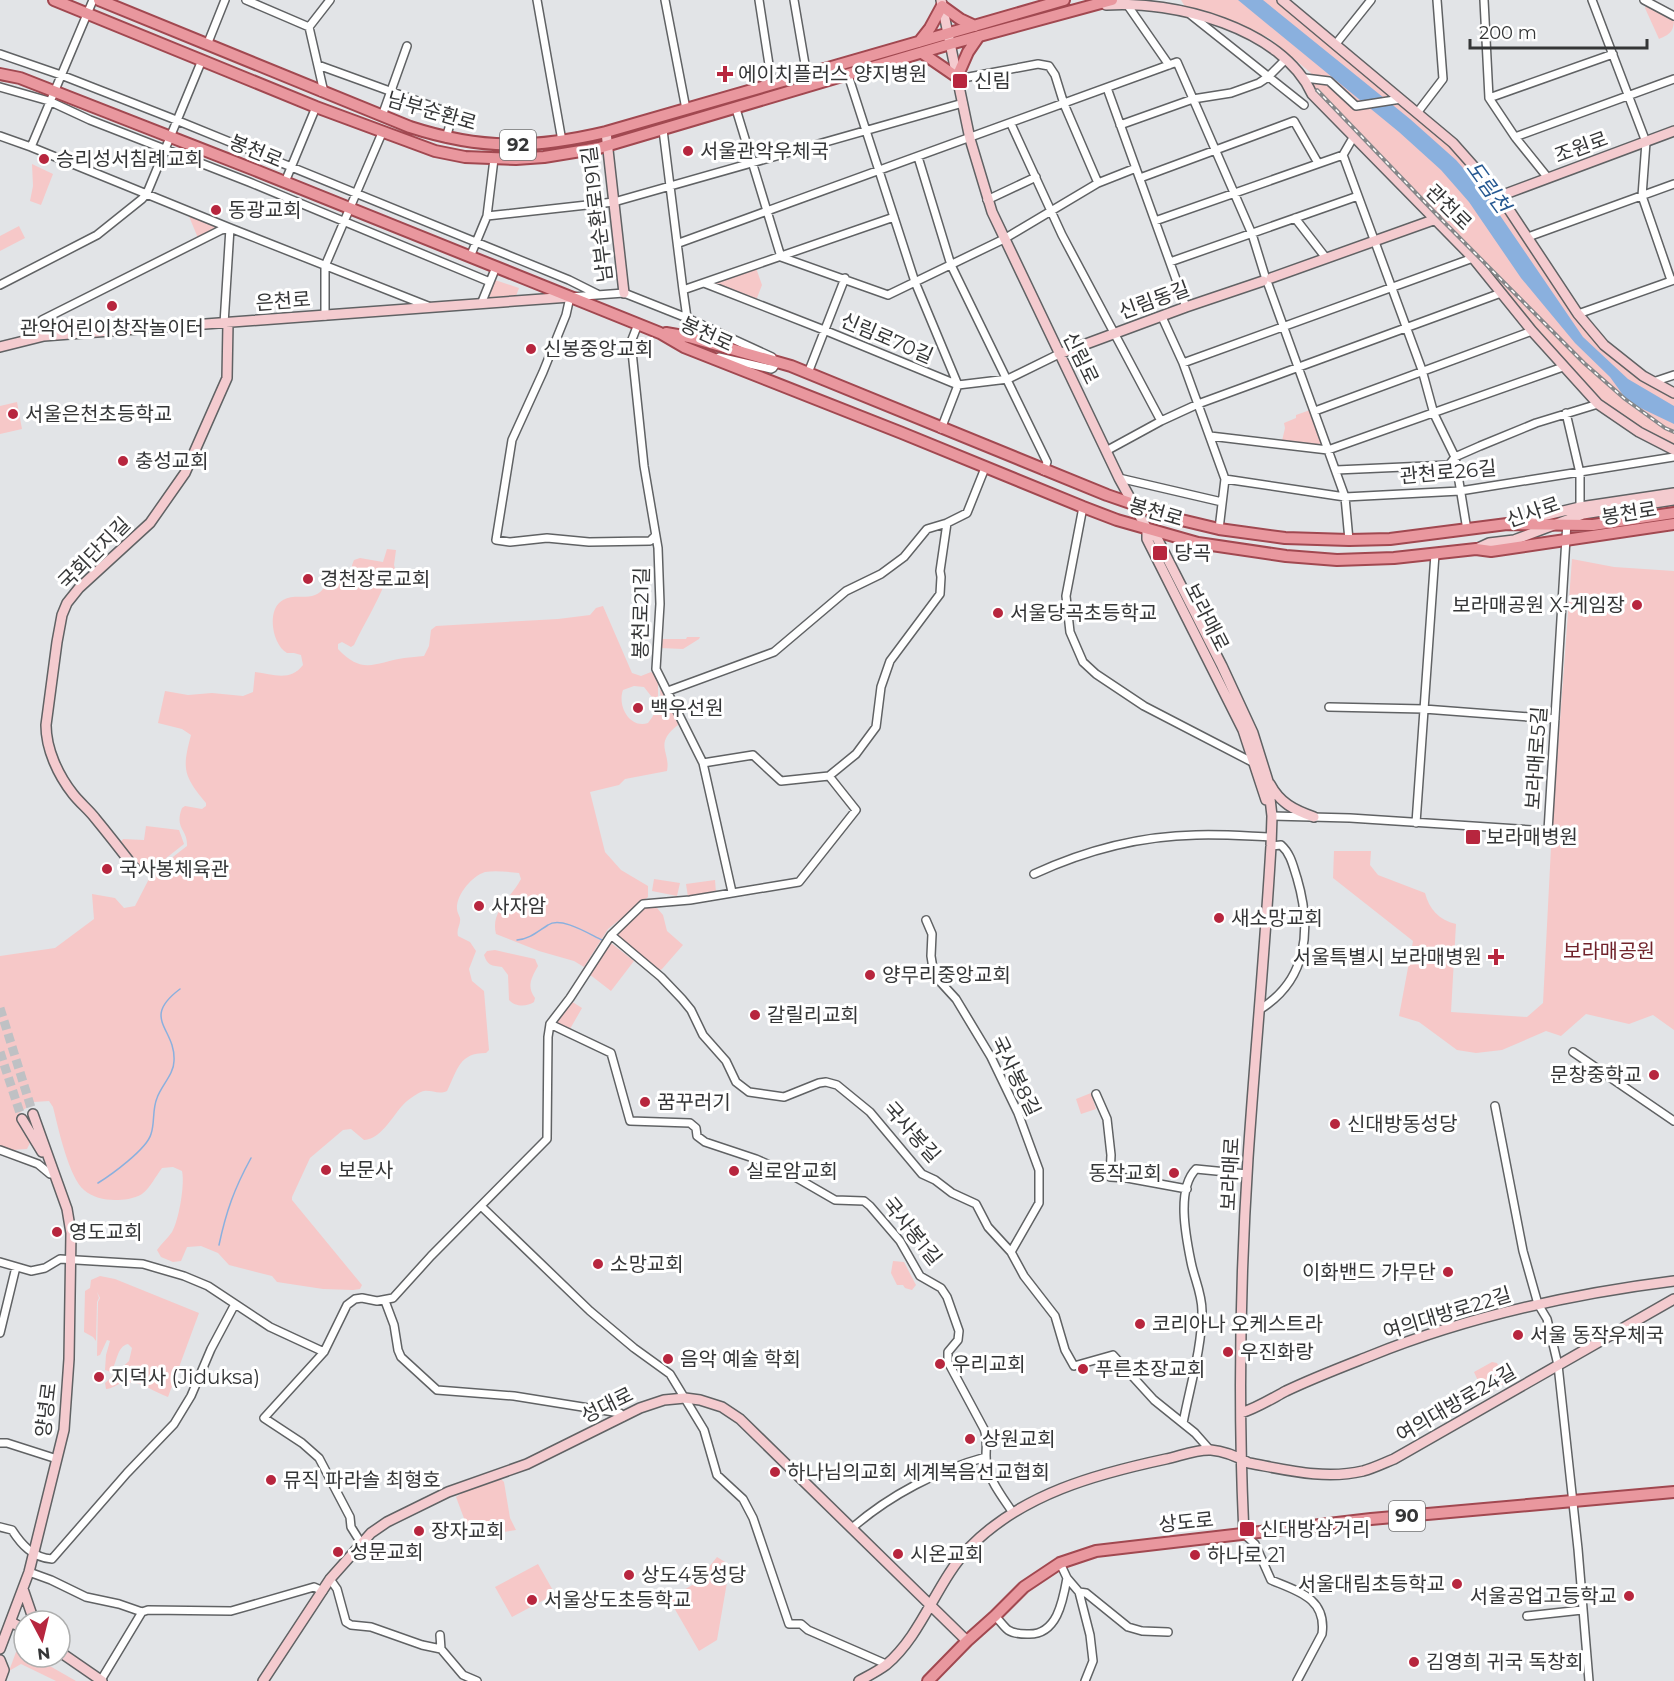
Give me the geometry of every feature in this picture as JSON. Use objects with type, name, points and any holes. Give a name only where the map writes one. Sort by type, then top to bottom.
[{"type":"main road","name":"남부순환로","points":[[54,0],[93,4],[207,45],[379,115],[446,138],[478,144],[509,146],[562,141],[606,132],[913,43],[949,39],[977,31],[1068,13],[1112,0]]},
{"type":"main road","name":"남부순환로","points":[[977,31],[1039,3],[1064,0]]},
{"type":"main road","points":[[913,43],[930,28],[942,3],[977,31],[957,78],[922,53]]},
{"type":"main road","name":"남부순환로","points":[[93,4],[213,65],[382,133],[435,152],[494,159],[544,157],[607,146],[922,53],[949,39]]},
{"type":"main road","points":[[213,65],[209,59],[210,54],[213,51],[220,51]]},
{"type":"main road","name":"봉천로","points":[[0,74],[20,78],[171,136],[660,333],[684,347],[1083,507],[1147,529],[1198,543],[1286,556],[1337,560],[1394,558],[1476,549],[1491,551],[1674,524]]},
{"type":"main road","points":[[371,128],[377,128],[380,125],[379,115]]},
{"type":"main road","name":"봉천로","points":[[660,333],[689,336],[791,366],[1044,471],[1133,505],[1219,529],[1285,538],[1390,539],[1506,524],[1593,525],[1674,513]]},
{"type":"main road","points":[[941,449],[953,442],[944,430]]},
{"type":"main road","points":[[996,472],[991,467],[989,459],[1005,455]]},
{"type":"main road","points":[[1390,539],[1379,544],[1376,550],[1381,555],[1394,558]]},
{"type":"main road","name":"상도로","points":[[928,1681],[1024,1587],[1060,1563],[1096,1551],[1371,1518],[1674,1492]]},
{"type":"street","points":[[207,45],[225,0]]},
{"type":"street","points":[[246,0],[309,27]]},
{"type":"street","points":[[309,27],[330,0]]},
{"type":"street","points":[[537,0],[562,141]]},
{"type":"street","points":[[665,0],[686,109]]},
{"type":"street","points":[[759,0],[772,84]]},
{"type":"street","points":[[794,0],[805,73]]},
{"type":"street","points":[[1179,0],[1184,9],[1304,105]]},
{"type":"street","points":[[1282,0],[1453,143],[1500,196],[1578,314],[1604,345],[1653,382],[1674,393]]},
{"type":"street","points":[[1335,45],[1371,0]]},
{"type":"street","points":[[1417,113],[1443,79],[1437,0]]},
{"type":"street","points":[[1578,314],[1673,280],[1641,196],[1646,142],[1592,0]]},
{"type":"street","points":[[1644,0],[1673,12]]},
{"type":"street","points":[[1486,1],[1490,98],[1515,137],[1548,178]]},
{"type":"street","name":"신림로","points":[[942,3],[970,139],[987,200],[1119,478],[1147,529]]},
{"type":"street","points":[[1126,3],[1173,63],[1193,99],[1252,234],[1282,326],[1345,497],[1349,540]]},
{"type":"street","name":"관천로","points":[[1068,13],[1126,3],[1184,9],[1210,15],[1263,42],[1286,59],[1305,78],[1312,94],[1473,258],[1532,331],[1598,404],[1639,432],[1674,450]]},
{"type":"street","points":[[31,147],[93,4]]},
{"type":"street","points":[[309,27],[323,88],[321,92]]},
{"type":"street","points":[[379,115],[391,91],[407,46]]},
{"type":"street","points":[[0,54],[61,75],[291,166],[597,294]]},
{"type":"street","points":[[1490,98],[1613,54]]},
{"type":"street","points":[[1120,125],[1193,99],[1231,93],[1259,83],[1286,59]]},
{"type":"street","points":[[0,285],[98,235],[147,193],[202,60]]},
{"type":"street","points":[[679,243],[970,139],[1173,63]]},
{"type":"street","points":[[957,78],[1038,64],[1049,66],[1055,75],[1064,104],[1098,183]]},
{"type":"street","points":[[318,65],[453,114],[446,138]]},
{"type":"street","points":[[848,75],[915,282],[958,385],[944,430]]},
{"type":"street","points":[[1305,78],[1329,81],[1356,106],[1401,99]]},
{"type":"street","points":[[1515,137],[1674,80]]},
{"type":"street","name":"봉천로","points":[[0,87],[49,101],[490,282]]},
{"type":"street","points":[[1107,88],[1186,307]]},
{"type":"street","points":[[487,216],[614,202],[963,104]]},
{"type":"street","points":[[285,182],[316,107]]},
{"type":"street","points":[[736,109],[781,256]]},
{"type":"street","points":[[1140,178],[1294,121],[1318,163]]},
{"type":"street","points":[[1011,124],[1050,212],[1161,421]]},
{"type":"street","points":[[663,130],[687,318]]},
{"type":"street","name":"조원로","points":[[1500,196],[1674,131]]},
{"type":"street","name":"남부순환로191길","points":[[606,132],[624,293]]},
{"type":"street","name":"남부순환로","points":[[325,266],[382,133]]},
{"type":"street","points":[[0,136],[433,308]]},
{"type":"street","points":[[1155,221],[1343,154],[1354,136]]},
{"type":"street","points":[[1343,154],[1422,370],[1434,414],[1455,457],[1467,530]]},
{"type":"street","points":[[918,157],[951,265],[1047,462],[1044,471]]},
{"type":"street","points":[[470,257],[487,216],[494,159]]},
{"type":"street","points":[[781,256],[888,295],[1004,239],[1098,183],[1136,168]]},
{"type":"street","points":[[987,200],[1036,177]]},
{"type":"street","points":[[1528,237],[1674,184]]},
{"type":"street","points":[[1170,262],[1358,196]]},
{"type":"street","points":[[683,290],[894,217]]},
{"type":"street","points":[[1295,218],[1326,258]]},
{"type":"street","name":"신림동길","points":[[1059,354],[1436,219]]},
{"type":"street","points":[[226,324],[230,228]]},
{"type":"street","points":[[31,335],[32,328],[42,320],[221,230],[230,228]]},
{"type":"street","points":[[1183,363],[1473,258]]},
{"type":"street","points":[[325,266],[325,316]]},
{"type":"street","points":[[481,304],[496,267]]},
{"type":"street","points":[[808,373],[845,278]]},
{"type":"street","name":"신림로70길","points":[[704,283],[958,385],[1008,379],[1059,354]]},
{"type":"street","points":[[655,536],[650,542],[589,542],[548,538],[510,542],[496,540],[512,440],[566,315],[570,297],[624,293],[758,349],[791,366]]},
{"type":"street","points":[[1106,451],[1198,404],[1501,293]]},
{"type":"street","name":"은천로","points":[[0,347],[31,335],[226,324],[570,297]]},
{"type":"street","points":[[1162,317],[1183,363],[1225,479],[1219,529]]},
{"type":"street","name":"국회단지길","points":[[136,870],[72,793],[51,754],[46,725],[57,642],[62,615],[73,595],[150,523],[185,473],[227,378],[226,324]]},
{"type":"street","name":"봉천로21길","points":[[638,324],[632,342],[643,457],[658,548],[660,603],[656,669],[703,763],[732,892]]},
{"type":"street","points":[[1315,411],[1532,331]]},
{"type":"street","points":[[705,354],[771,369],[775,367],[775,361],[758,349]]},
{"type":"street","points":[[1210,435],[1328,450],[1563,367]]},
{"type":"street","points":[[1653,382],[1674,375]]},
{"type":"street","points":[[1336,470],[1449,465],[1455,457],[1536,423],[1598,404]]},
{"type":"street","points":[[1566,413],[1580,473],[1580,507]]},
{"type":"street","name":"관천로26길","points":[[1225,479],[1345,497],[1460,490],[1674,457]]},
{"type":"street","points":[[668,691],[774,652],[846,591],[881,574],[904,557],[927,530],[967,513],[986,468]]},
{"type":"street","points":[[1119,478],[1222,502]]},
{"type":"street","name":"신사로","points":[[1506,524],[1580,507],[1674,493]]},
{"type":"street","name":"신사로","points":[[1476,549],[1489,543],[1514,540],[1583,514],[1674,500]]},
{"type":"street","points":[[1083,507],[1066,596],[1070,632],[1083,662],[1096,674],[1144,706],[1254,763]]},
{"type":"street","points":[[703,763],[753,755],[781,781],[829,776],[856,754],[876,727],[880,687],[891,661],[940,594],[940,571],[947,523]]},
{"type":"street","name":"보라매로5길","points":[[1272,816],[1548,831],[1566,541],[1564,523]]},
{"type":"street","name":"보라매로","points":[[1147,529],[1147,539],[1230,703],[1272,816]]},
{"type":"street","name":"보라매로","points":[[1147,529],[1157,538],[1253,733],[1268,781],[1272,816],[1247,1174],[1241,1325],[1240,1458],[1244,1534]]},
{"type":"street","points":[[1416,823],[1435,554]]},
{"type":"street","points":[[1329,707],[1424,709],[1555,719]]},
{"type":"street","points":[[361,1543],[351,1527],[351,1517],[319,1458],[302,1443],[264,1418],[324,1352],[347,1305],[355,1299],[393,1298],[547,1139],[550,1024],[570,998],[610,935],[643,904],[690,900],[799,882],[856,810],[829,776]]},
{"type":"street","points":[[1268,781],[1277,797],[1314,817]]},
{"type":"street","points":[[1034,874],[1088,854],[1142,839],[1197,834],[1271,841],[1281,845],[1290,856],[1300,896],[1305,939],[1301,956],[1284,992],[1259,1010]]},
{"type":"street","name":"국사봉8길","points":[[926,920],[932,934],[931,956],[934,975],[956,999],[991,1057],[1018,1113],[1039,1170],[1039,1203],[1011,1252]]},
{"type":"street","name":"국사봉길","points":[[610,935],[660,977],[682,999],[691,1010],[703,1035],[726,1060],[736,1083],[749,1092],[784,1097],[825,1082],[837,1084],[867,1109],[922,1174],[935,1180],[952,1193],[976,1204],[988,1227],[1011,1252],[1024,1276],[1055,1316],[1065,1350],[1074,1366],[1113,1355],[1154,1400],[1183,1423],[1210,1450]]},
{"type":"street","name":"국사봉1길","points":[[550,1024],[611,1053],[630,1121],[690,1123],[696,1128],[697,1136],[705,1142],[756,1159],[790,1174],[836,1200],[864,1201],[870,1206],[900,1241],[920,1276],[941,1288],[947,1297],[959,1330],[958,1340],[948,1352],[948,1362],[984,1429],[987,1438],[987,1469],[1013,1513]]},
{"type":"street","points":[[1573,1052],[1674,1121]]},
{"type":"street","points":[[1096,1094],[1107,1119],[1111,1155],[1110,1177],[1187,1189]]},
{"type":"street","points":[[1495,1106],[1523,1251],[1538,1304],[1547,1319],[1558,1365],[1578,1549],[1589,1681]]},
{"type":"street","name":"양녕로","points":[[0,1649],[29,1572],[64,1430],[67,1394],[72,1258],[68,1213],[33,1114]]},
{"type":"street","name":"양녕로","points":[[22,1119],[52,1172]]},
{"type":"street","points":[[0,1150],[39,1164],[52,1172]]},
{"type":"street","points":[[1183,1423],[1201,1338],[1202,1310],[1201,1294],[1185,1231],[1184,1206],[1189,1176],[1196,1170],[1247,1174]]},
{"type":"street","points":[[481,1206],[590,1311],[634,1348],[670,1374],[704,1430],[717,1475],[743,1499],[753,1518],[789,1624],[801,1624],[808,1630],[886,1664]]},
{"type":"street","points":[[0,1262],[31,1271],[45,1268],[60,1258],[143,1264],[200,1283],[270,1327],[324,1352]]},
{"type":"street","points":[[0,1333],[16,1267]]},
{"type":"street","name":"여의대방로22길","points":[[1241,1413],[1253,1410],[1287,1391],[1372,1355],[1456,1327],[1538,1304],[1674,1281]]},
{"type":"street","name":"여의대방로24길","points":[[1240,1458],[1250,1463],[1313,1474],[1337,1475],[1364,1470],[1394,1459],[1674,1299]]},
{"type":"street","points":[[385,1300],[394,1324],[401,1357],[437,1390],[514,1396],[620,1413],[623,1417]]},
{"type":"street","points":[[0,1527],[12,1530],[21,1545],[33,1553],[52,1559],[127,1473],[174,1424],[191,1396],[211,1350],[235,1304]]},
{"type":"street","name":"성대로","points":[[263,1681],[330,1579],[371,1533],[387,1522],[448,1492],[527,1464],[623,1417],[664,1400],[685,1398],[722,1407],[740,1419],[967,1641]]},
{"type":"street","points":[[0,1443],[7,1443],[57,1459]]},
{"type":"street","points":[[859,1681],[886,1664],[911,1636],[932,1605],[950,1572],[970,1546],[1013,1513],[1065,1487],[1104,1473],[1210,1450],[1240,1458]]},
{"type":"street","points":[[852,1528],[889,1500],[944,1472],[986,1457]]},
{"type":"street","points":[[1244,1534],[1255,1544],[1271,1580],[1308,1596],[1320,1613],[1322,1634],[1296,1681]]},
{"type":"street","points":[[1060,1563],[1067,1578],[1079,1592],[1093,1651],[1094,1660],[1085,1681]]},
{"type":"street","points":[[29,1572],[86,1597],[142,1612],[148,1610],[231,1611],[314,1587],[323,1591]]},
{"type":"street","points":[[995,1616],[1015,1634],[1038,1633],[1052,1624],[1063,1598],[1067,1578]]},
{"type":"street","points":[[330,1579],[337,1589],[346,1622],[351,1625],[371,1627],[422,1645],[441,1649]]},
{"type":"street","points":[[23,1589],[30,1609]]},
{"type":"street","points":[[1079,1592],[1086,1593],[1128,1627],[1168,1632]]},
{"type":"street","points":[[1527,1616],[1582,1610]]},
{"type":"street","points":[[72,1660],[102,1681],[142,1612]]},
{"type":"street","points":[[440,1635],[441,1649],[463,1675],[477,1681]]},
{"type":"street","points":[[0,1660],[4,1670],[0,1681]]},
{"type":"green space","points":[[1181,0],[1278,0],[1454,147],[1500,200],[1600,343],[1674,396],[1674,446],[1640,428],[1606,404],[1567,366],[1440,216],[1315,92],[1311,73],[1269,38],[1232,21],[1186,8]]},
{"type":"green space","points":[[1647,5],[1674,18],[1671,32],[1659,39],[1645,8]]},
{"type":"green space","points":[[32,164],[53,174],[41,205],[30,201],[33,186]]},
{"type":"green space","points":[[188,214],[218,225],[219,228],[198,238]]},
{"type":"green space","points":[[19,226],[25,238],[0,251],[0,236]]},
{"type":"green space","points":[[755,265],[762,285],[755,303],[704,283]]},
{"type":"green space","points":[[495,280],[519,288],[516,296],[489,297]]},
{"type":"green space","points":[[17,402],[22,429],[0,434],[0,406]]},
{"type":"green space","points":[[1313,409],[1326,448],[1282,441],[1284,423],[1296,418],[1296,415]]},
{"type":"green space","points":[[387,549],[396,550],[394,565],[396,572],[394,574],[374,580],[356,580],[352,571],[354,560],[360,558],[383,562]]},
{"type":"green space","name":"보라매공원","points":[[1572,559],[1614,567],[1674,571],[1674,1030],[1653,1015],[1629,1024],[1586,1014],[1561,1036],[1546,1031],[1502,1050],[1476,1053],[1457,1050],[1419,1022],[1399,1016],[1413,941],[1333,878],[1334,851],[1371,851],[1370,865],[1378,875],[1425,893],[1436,913],[1456,924],[1451,1012],[1527,1017],[1543,1003],[1552,828]]},
{"type":"green space","points":[[334,575],[340,576],[355,587],[385,583],[354,645],[351,647],[342,642],[338,644],[338,649],[347,657],[362,665],[424,656],[429,646],[431,630],[436,626],[558,619],[590,615],[596,608],[603,606],[632,673],[641,676],[651,672],[658,677],[658,702],[644,687],[634,686],[623,690],[622,703],[626,715],[636,723],[648,723],[655,707],[661,703],[660,690],[663,689],[679,722],[666,738],[667,771],[625,779],[619,785],[590,792],[605,852],[621,870],[648,886],[648,897],[608,929],[584,967],[574,961],[539,951],[496,934],[496,918],[521,879],[519,873],[485,872],[475,878],[462,892],[457,904],[460,918],[458,936],[470,942],[476,951],[469,969],[472,981],[484,991],[489,1050],[465,1059],[457,1069],[447,1091],[441,1093],[424,1091],[407,1101],[377,1135],[364,1140],[351,1129],[343,1130],[310,1158],[292,1197],[292,1200],[362,1285],[360,1289],[353,1290],[323,1289],[277,1282],[272,1276],[229,1265],[218,1253],[201,1246],[187,1247],[181,1261],[173,1262],[161,1257],[157,1250],[172,1232],[179,1211],[183,1184],[182,1171],[173,1167],[162,1168],[145,1191],[132,1198],[111,1200],[91,1195],[84,1190],[74,1175],[65,1152],[53,1107],[49,1101],[34,1102],[18,1114],[17,1122],[30,1143],[27,1149],[12,1150],[0,1147],[0,956],[55,948],[94,919],[92,894],[115,898],[124,908],[135,906],[152,873],[187,846],[186,836],[180,825],[182,808],[185,806],[202,809],[206,806],[186,771],[186,756],[191,735],[182,729],[158,723],[165,691],[188,695],[212,693],[243,696],[253,692],[255,672],[281,676],[293,674],[303,665],[301,655],[287,653],[278,643],[273,627],[274,611],[287,598],[318,594]]},
{"type":"green space","points":[[687,637],[700,637],[683,649],[660,648],[661,639],[686,639]]},
{"type":"green space","points":[[146,826],[179,830],[184,844],[146,874],[120,843],[123,839],[144,840]]},
{"type":"green space","points":[[654,879],[680,883],[677,896],[652,891]]},
{"type":"green space","points":[[715,880],[716,893],[688,897],[686,884]]},
{"type":"green space","points":[[644,907],[657,908],[663,915],[667,931],[683,945],[660,970],[615,934]]},
{"type":"green space","points":[[611,943],[634,961],[611,991],[589,974]]},
{"type":"green space","points":[[495,950],[535,959],[538,966],[530,986],[535,998],[534,1002],[521,1006],[509,1000],[508,975],[502,967],[488,963],[484,955],[487,951]]},
{"type":"green space","points":[[571,1001],[582,1008],[570,1029],[556,1023]]},
{"type":"green space","points":[[1091,1093],[1096,1109],[1081,1114],[1076,1099]]},
{"type":"green space","points":[[893,1261],[904,1262],[916,1285],[912,1290],[903,1285],[897,1285],[891,1273]]},
{"type":"green space","points":[[100,1276],[115,1279],[199,1313],[168,1397],[129,1382],[106,1389],[105,1383],[129,1361],[132,1348],[128,1344],[124,1345],[119,1351],[111,1372],[105,1370],[110,1341],[107,1340],[100,1355],[97,1356],[100,1298],[97,1292],[99,1298],[97,1302],[96,1341],[84,1332],[85,1291],[90,1288],[91,1280]]},
{"type":"green space","points":[[1492,1362],[1497,1363],[1506,1383],[1484,1394],[1474,1372]]},
{"type":"green space","points":[[500,1478],[504,1482],[510,1518],[516,1530],[471,1537],[456,1497],[468,1489]]},
{"type":"green space","points":[[717,1557],[730,1565],[717,1640],[699,1651],[669,1599],[697,1582]]},
{"type":"green space","points":[[538,1564],[555,1594],[512,1617],[495,1587]]},
{"type":"green space","points":[[31,1669],[55,1669],[76,1681],[56,1681]]},
{"type":"water","name":"도림천","points":[[1238,0],[1263,0],[1410,119],[1456,160],[1484,192],[1583,337],[1628,379],[1674,406],[1674,424],[1628,402],[1610,377],[1575,343],[1521,278],[1469,202],[1441,170],[1399,132]]},
{"type":"waterway","points":[[517,940],[554,923],[567,924],[602,940]]},
{"type":"waterway","points":[[98,1183],[136,1154],[151,1134],[155,1103],[172,1071],[174,1061],[173,1050],[161,1016],[162,1008],[168,999],[180,989]]},
{"type":"waterway","points":[[219,1245],[231,1201],[251,1158]]},
{"type":"tunnel","points":[[0,1008],[33,1114]]},
{"type":"tunnel","points":[[0,1052],[22,1119]]},
{"type":"railway","points":[[1317,90],[1584,363],[1625,399],[1674,432]]},
{"type":"place","name":"에이치플러스 양지병원","points":[[725,74]]},
{"type":"place","name":"신림","points":[[960,81]]},
{"type":"place","name":"서울관악우체국","points":[[688,151]]},
{"type":"place","name":"승리성서침례교회","points":[[44,159]]},
{"type":"place","name":"동광교회","points":[[216,210]]},
{"type":"place","name":"관악어린이창작놀이터","points":[[112,306]]},
{"type":"place","name":"신봉중앙교회","points":[[531,349]]},
{"type":"place","name":"서울은천초등학교","points":[[13,414]]},
{"type":"place","name":"충성교회","points":[[123,461]]},
{"type":"place","name":"당곡","points":[[1160,553]]},
{"type":"place","name":"경천장로교회","points":[[308,579]]},
{"type":"place","name":"보라매공원 X-게임장","points":[[1637,605]]},
{"type":"place","name":"서울당곡초등학교","points":[[998,613]]},
{"type":"place","name":"백우선원","points":[[638,708]]},
{"type":"place","name":"보라매병원","points":[[1473,837]]},
{"type":"place","name":"국사봉체육관","points":[[107,869]]},
{"type":"place","name":"사자암","points":[[479,906]]},
{"type":"place","name":"새소망교회","points":[[1219,918]]},
{"type":"place","name":"서울특별시 보라매병원","points":[[1496,957]]},
{"type":"place","name":"양무리중앙교회","points":[[870,975]]},
{"type":"place","name":"갈릴리교회","points":[[755,1015]]},
{"type":"place","name":"문창중학교","points":[[1654,1075]]},
{"type":"place","name":"꿈꾸러기","points":[[645,1102]]},
{"type":"place","name":"신대방동성당","points":[[1335,1124]]},
{"type":"place","name":"보문사","points":[[326,1170]]},
{"type":"place","name":"실로암교회","points":[[734,1171]]},
{"type":"place","name":"동작교회","points":[[1174,1173]]},
{"type":"place","name":"영도교회","points":[[57,1232]]},
{"type":"place","name":"소망교회","points":[[598,1264]]},
{"type":"place","name":"이화밴드 가무단","points":[[1448,1272]]},
{"type":"place","name":"코리아나 오케스트라","points":[[1140,1324]]},
{"type":"place","name":"서울 동작우체국","points":[[1518,1335]]},
{"type":"place","name":"우진화랑","points":[[1228,1352]]},
{"type":"place","name":"음악 예술 학회","points":[[668,1359]]},
{"type":"place","name":"우리교회","points":[[940,1364]]},
{"type":"place","name":"푸른초장교회","points":[[1083,1369]]},
{"type":"place","name":"지덕사 (Jiduksa)","points":[[99,1377]]},
{"type":"place","name":"상원교회","points":[[970,1439]]},
{"type":"place","name":"하나님의교회 세계복음선교협회","points":[[775,1472]]},
{"type":"place","name":"뮤직 파라솔 최형호","points":[[271,1480]]},
{"type":"place","name":"신대방삼거리","points":[[1247,1529]]},
{"type":"place","name":"장자교회","points":[[419,1531]]},
{"type":"place","name":"성문교회","points":[[338,1552]]},
{"type":"place","name":"시온교회","points":[[898,1554]]},
{"type":"place","name":"하나로 21","points":[[1195,1555]]},
{"type":"place","name":"상도4동성당","points":[[629,1575]]},
{"type":"place","name":"서울대림초등학교","points":[[1457,1584]]},
{"type":"place","name":"서울공업고등학교","points":[[1629,1596]]},
{"type":"place","name":"서울상도초등학교","points":[[532,1600]]},
{"type":"place","name":"김영희 귀국 독창회","points":[[1414,1662]]}]
